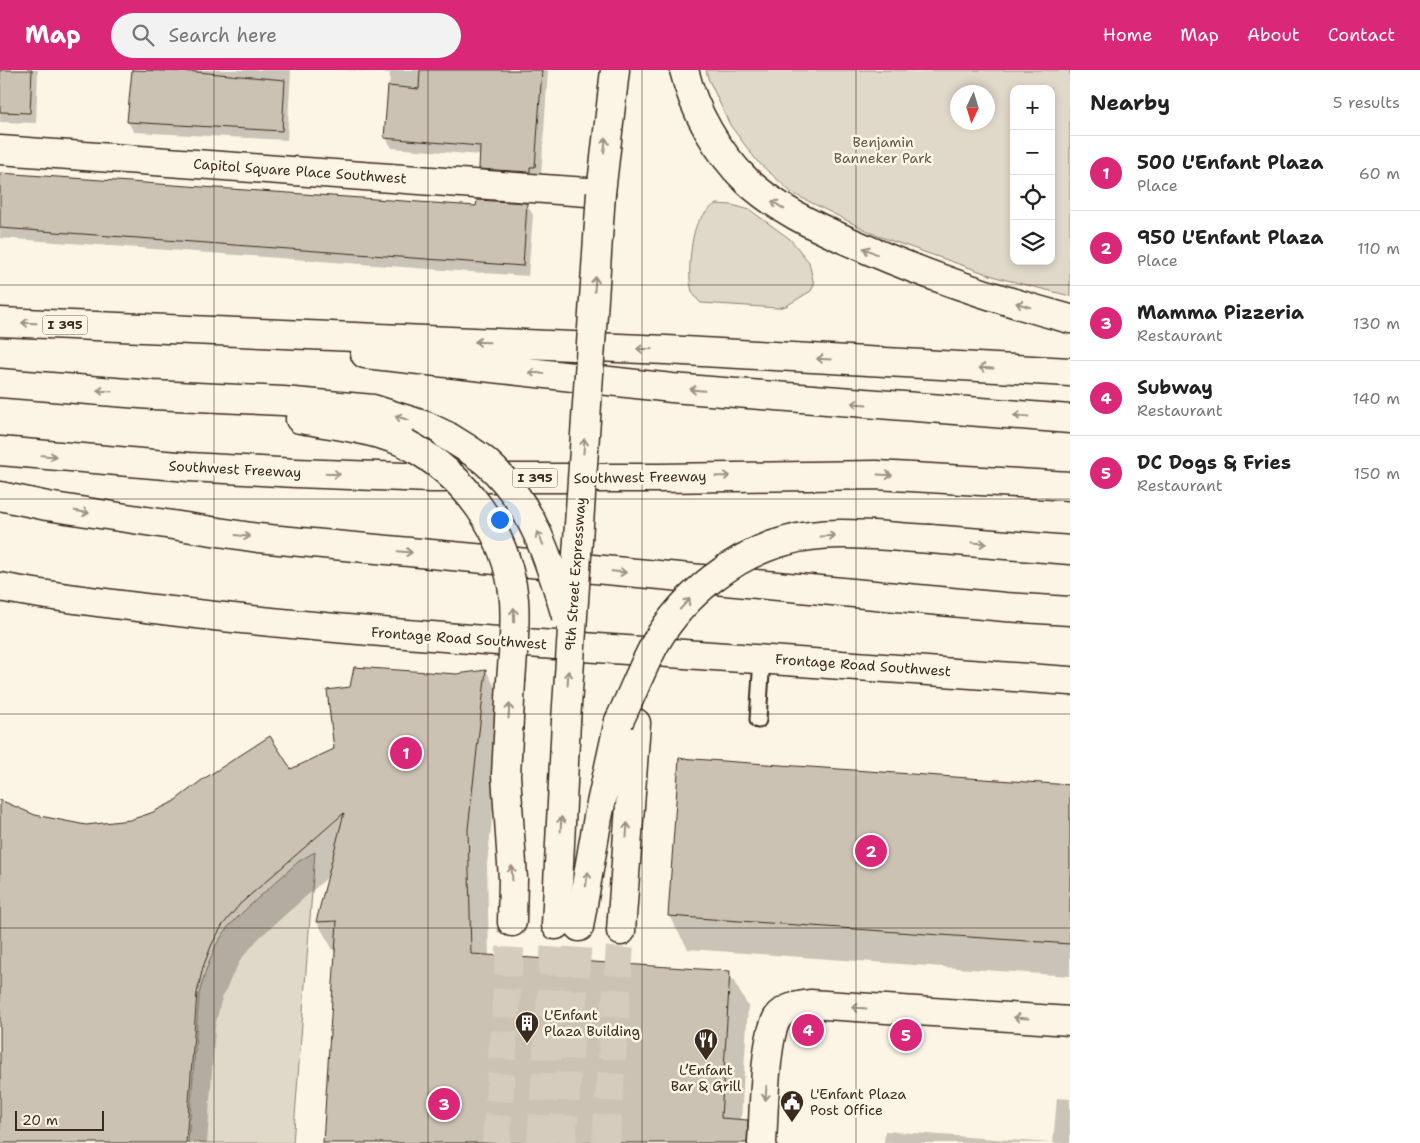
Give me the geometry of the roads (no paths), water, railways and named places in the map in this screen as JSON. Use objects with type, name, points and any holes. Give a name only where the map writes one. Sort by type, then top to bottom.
[{"type":"main road","name":"9th Street Expressway","points":[[615,70],[601,193],[566,722],[568,926],[598,817],[628,722]]},
{"type":"main road","points":[[684,70],[692,95],[705,123],[731,164],[747,181],[794,216],[879,255],[979,291],[1070,319]]},
{"type":"main road","name":"Capitol Square Place Southwest","points":[[0,150],[601,193]]},
{"type":"main road","name":"I 395","points":[[0,322],[666,350],[1070,372]]},
{"type":"main road","points":[[130,327],[672,388],[1070,419]]},
{"type":"main road","points":[[0,383],[373,409],[424,425],[447,436],[486,462],[524,505],[546,550],[571,634]]},
{"type":"main road","points":[[152,395],[360,428],[385,435],[427,455],[448,471],[479,506],[498,540],[509,574],[514,600],[515,628],[506,775],[513,880],[512,922]]},
{"type":"main road","name":"Southwest Freeway","points":[[0,451],[189,467],[431,478],[659,478],[876,475],[1070,486]]},
{"type":"main road","points":[[0,496],[47,506],[258,538],[1005,607],[1070,611]]},
{"type":"main road","points":[[621,931],[628,722],[656,643],[669,622],[702,588],[724,570],[766,548],[786,540],[832,535],[930,539],[1070,550]]},
{"type":"main road","name":"Frontage Road Southwest","points":[[0,587],[257,621],[470,640],[762,658],[1070,681]]},
{"type":"main road","points":[[1005,607],[1070,617]]},
{"type":"main road","points":[[762,1143],[769,1040],[779,1016],[786,1010],[810,1004],[1070,1021]]},
{"type":"lane","points":[[758,720],[762,658]]},
{"type":"tunnel","points":[[496,1143],[512,922]]},
{"type":"tunnel","points":[[541,1143],[556,925]]},
{"type":"tunnel","points":[[562,1143],[579,927]]},
{"type":"tunnel","points":[[606,1143],[621,931]]},
{"type":"place","name":"500 L'Enfant Plaza","points":[[406,753]]},
{"type":"place","name":"950 L'Enfant Plaza","points":[[871,851]]},
{"type":"place","name":"Subway","points":[[808,1030]]},
{"type":"place","name":"DC Dogs & Fries","points":[[906,1035]]},
{"type":"place","name":"L'Enfant Plaza Building","points":[[527,1044]]},
{"type":"place","name":"L’Enfant Bar & Grill","points":[[706,1061]]},
{"type":"place","name":"Mamma Pizzeria","points":[[444,1104]]},
{"type":"place","name":"L'Enfant Plaza Post Office","points":[[792,1123]]},
{"type":"park label","name":"Benjamin Banneker Park","points":[[883,150]]}]
